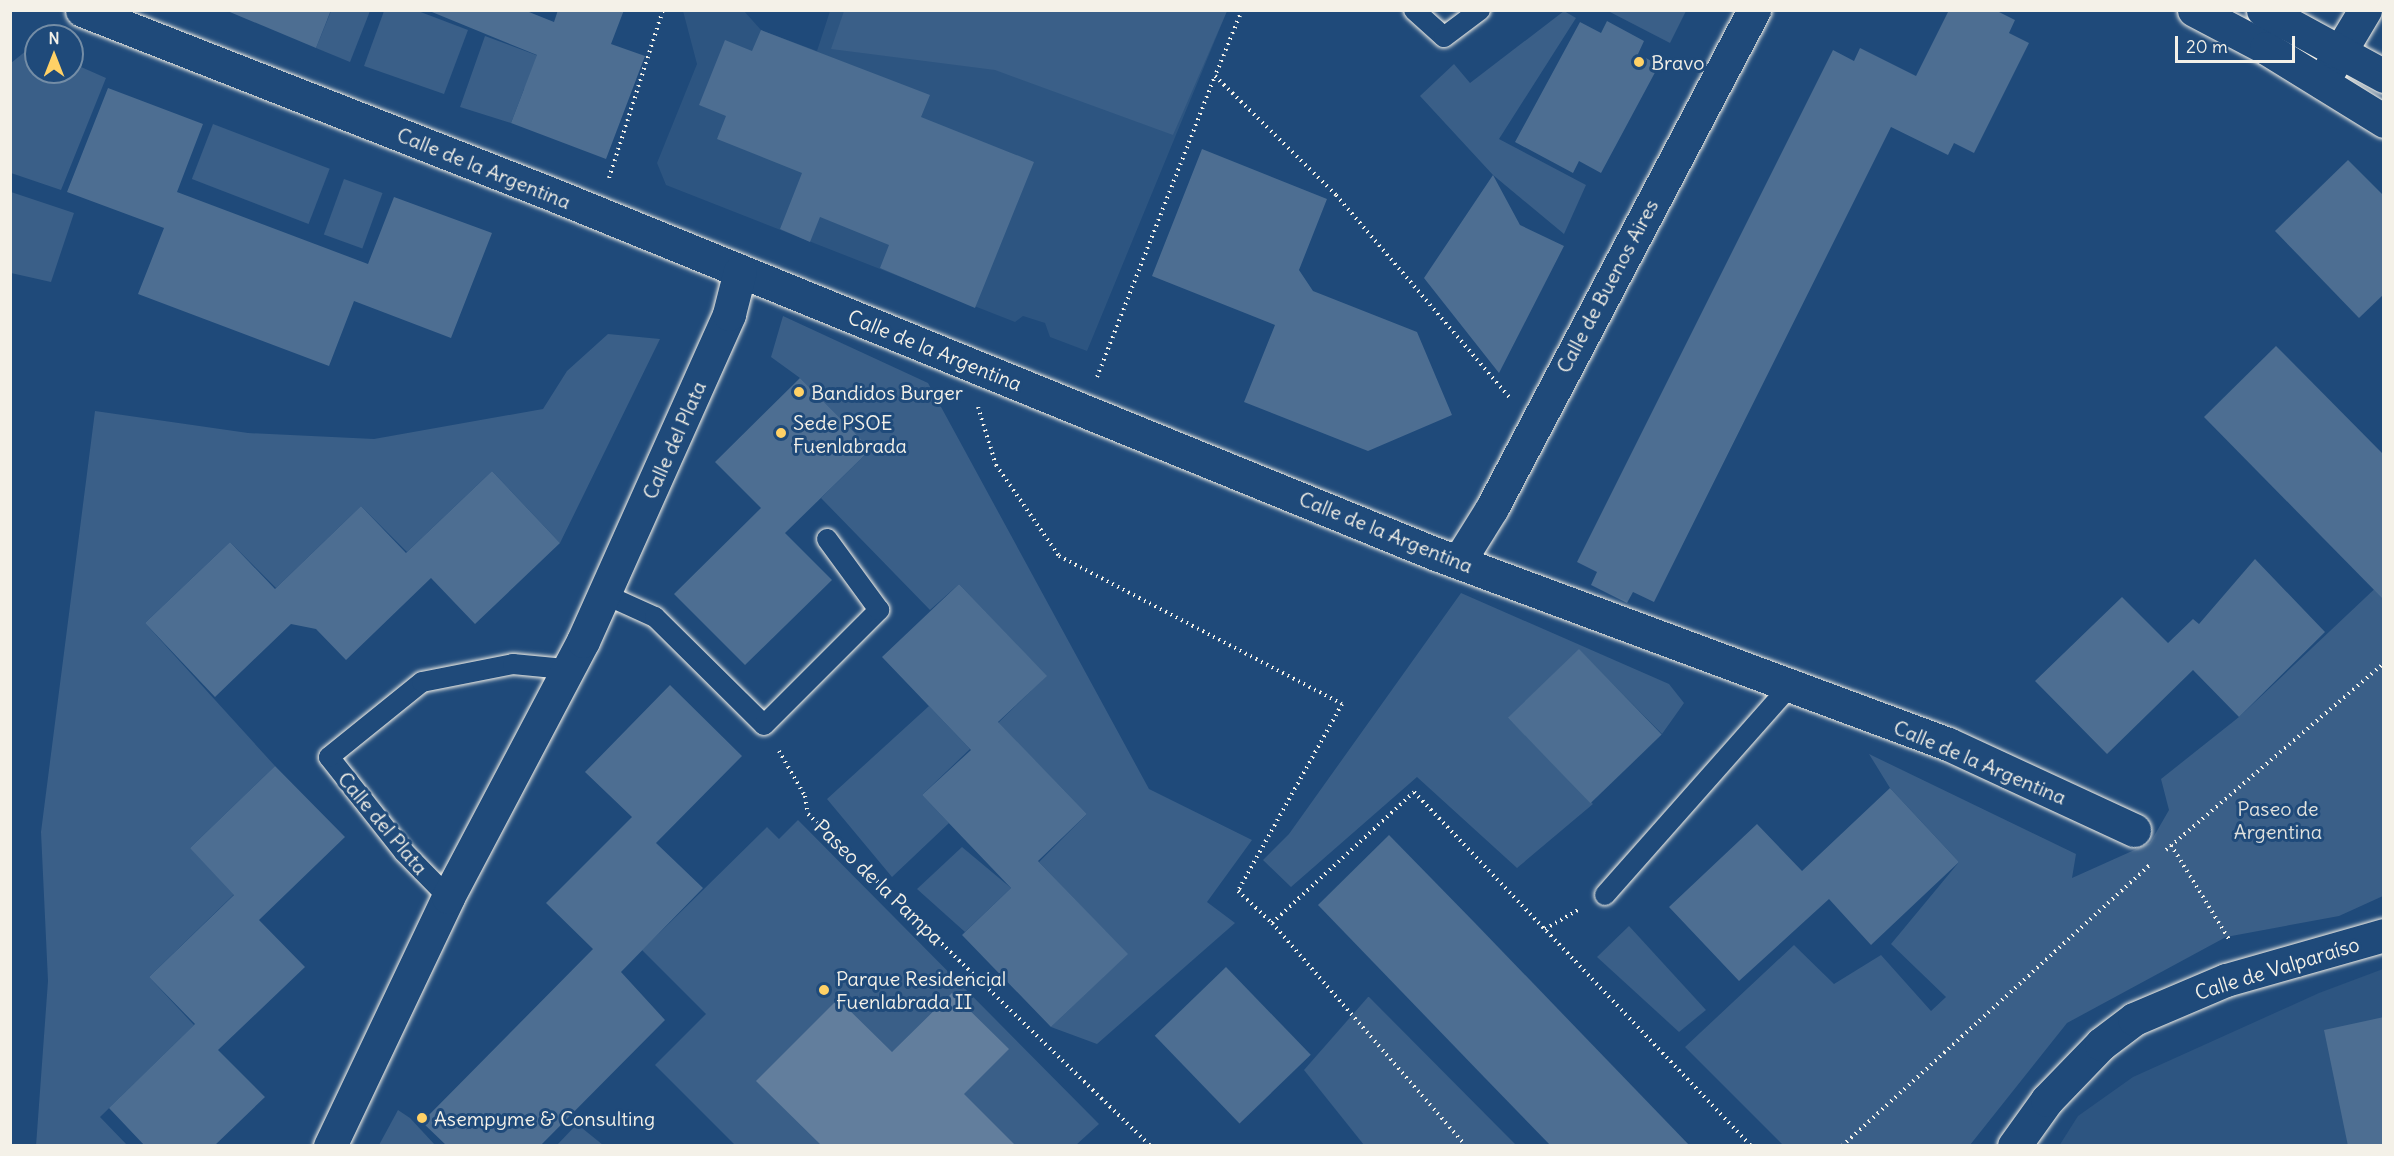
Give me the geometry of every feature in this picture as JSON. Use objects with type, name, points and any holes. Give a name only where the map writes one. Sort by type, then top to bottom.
[{"type":"street","name":"Calle de la Argentina","points":[[82,10],[597,213],[1459,561],[1789,687],[1948,744],[2134,830]]},
{"type":"street","name":"Calle de Buenos Aires","points":[[1459,561],[1492,508],[1533,425],[1754,10]]},
{"type":"street","points":[[2194,10],[2322,82],[2384,121]]},
{"type":"street","points":[[2263,10],[2384,76]]},
{"type":"street","points":[[2322,82],[2365,10]]},
{"type":"street","name":"Calle del Plata","points":[[330,1146],[448,897],[604,594],[729,314],[740,271]]},
{"type":"street","name":"Calle de Valparaíso","points":[[2014,1146],[2047,1100],[2101,1044],[2134,1019],[2187,994],[2384,935]]},
{"type":"lane","points":[[1414,10],[1444,37],[1480,10]]},
{"type":"lane","points":[[604,594],[655,618],[764,724],[879,609],[827,539]]},
{"type":"lane","name":"Calle del Plata","points":[[448,897],[404,852],[329,757],[422,682],[513,664],[566,669]]},
{"type":"lane","points":[[1605,895],[1789,687]]},
{"type":"path","points":[[597,213],[651,58],[663,10]]},
{"type":"path","points":[[1084,410],[1242,10]]},
{"type":"path","points":[[1215,76],[1336,195],[1533,425]]},
{"type":"path","points":[[964,362],[996,465],[1059,556],[1342,704],[1238,891],[1272,923],[1466,1146]]},
{"type":"path","points":[[2162,854],[2384,663]]},
{"type":"path","name":"Paseo de la Pampa","points":[[764,724],[805,796],[808,814],[1150,1146]]},
{"type":"path","points":[[1272,923],[1414,792],[1751,1146]]},
{"type":"path","points":[[2134,830],[2171,846],[2226,937],[2254,973]]},
{"type":"path","points":[[1842,1146],[2154,861]]},
{"type":"path","points":[[1545,929],[1605,895]]},
{"type":"shaded area","points":[[683,11],[744,11],[761,30],[817,51],[830,11],[1227,11],[1087,351],[1050,337],[1045,323],[1023,316],[1015,322],[666,185],[657,163],[697,64]]},
{"type":"shaded area","points":[[2383,969],[2383,1145],[2059,1146],[2078,1116],[2133,1077],[2319,993]]},
{"type":"shaded area","points":[[952,993],[1009,1049],[964,1094],[1015,1145],[821,1145],[756,1081],[838,999],[892,1052]]},
{"type":"green space","points":[[844,10],[1227,11],[1173,135],[995,70],[831,49]]},
{"type":"green space","points":[[331,11],[370,11],[350,62],[316,48]]},
{"type":"green space","points":[[384,11],[418,11],[468,30],[444,94],[364,66]]},
{"type":"green space","points":[[1564,11],[1576,18],[1499,139],[1586,185],[1564,234],[1493,175],[1420,96],[1454,64],[1470,83]]},
{"type":"green space","points":[[1608,11],[1686,11],[1670,43]]},
{"type":"green space","points":[[485,36],[560,64],[524,89],[511,123],[460,107]]},
{"type":"green space","points":[[24,52],[24,84],[84,84],[84,68],[106,78],[61,190],[11,173],[11,63]]},
{"type":"green space","points":[[213,124],[330,169],[309,224],[192,179]]},
{"type":"green space","points":[[344,179],[383,193],[362,248],[324,234]]},
{"type":"green space","points":[[11,192],[74,213],[51,282],[11,273]]},
{"type":"green space","points":[[783,316],[928,383],[1149,789],[1252,840],[1207,902],[1235,923],[1097,1044],[1051,1027],[1127,954],[1039,862],[1087,814],[998,723],[1046,676],[959,584],[930,610],[821,498],[871,449],[800,378],[771,357]]},
{"type":"green space","points":[[608,334],[660,339],[560,543],[492,471],[407,552],[361,506],[276,588],[230,542],[145,623],[275,766],[190,848],[260,869],[149,977],[194,1025],[100,1117],[127,1145],[36,1146],[48,981],[41,832],[95,411],[248,433],[374,439],[543,409],[567,371]]},
{"type":"green space","name":"Paseo de Argentina","points":[[2383,581],[2383,896],[2339,916],[2226,937],[2067,1023],[1970,1145],[1783,1145],[1685,1047],[1794,945],[1834,984],[1881,955],[1931,1011],[1946,997],[1891,944],[1959,862],[1890,788],[1869,754],[2076,854],[2072,878],[2150,843],[2169,810],[2161,779],[2239,717]]},
{"type":"green space","points":[[1461,593],[1669,684],[1684,703],[1662,734],[1579,650],[1508,718],[1593,804],[1517,868],[1417,777],[1291,887],[1263,860],[1289,834]]},
{"type":"green space","points":[[929,706],[970,749],[922,795],[949,823],[892,877],[827,799]]},
{"type":"green space","name":"Parque Residencial Fuenlabrada II","points":[[798,820],[1099,1124],[1076,1145],[735,1145],[655,1065],[706,1014],[642,950],[767,827],[779,839]]},
{"type":"green space","points":[[962,847],[1011,888],[965,932],[917,889]]},
{"type":"green space","points":[[1629,926],[1706,1010],[1679,1032],[1597,957]]},
{"type":"green space","points":[[1368,997],[1516,1145],[1364,1145],[1304,1070]]},
{"type":"green space","points":[[398,1110],[410,1118],[435,1145],[379,1145]]},
{"type":"green space","points":[[577,1124],[603,1145],[557,1145]]},
{"type":"building","points":[[225,10],[331,10],[316,48]]},
{"type":"building","points":[[427,10],[524,10],[554,22],[558,10],[624,10],[611,44],[645,56],[606,159],[511,123],[537,55]]},
{"type":"building","points":[[1949,10],[1995,10],[2015,20],[2009,33],[2029,43],[1974,153],[1954,143],[1948,155],[1891,127],[1654,602],[1633,592],[1627,603],[1591,585],[1597,572],[1577,562],[1833,50],[1854,61],[1860,48],[1916,76]]},
{"type":"building","points":[[1607,21],[1644,41],[1638,54],[1659,65],[1601,173],[1579,161],[1573,173],[1515,142],[1580,22],[1601,33]]},
{"type":"building","points":[[761,30],[930,95],[921,117],[1034,162],[975,308],[880,268],[889,245],[820,217],[810,242],[780,229],[802,173],[717,139],[726,116],[699,105],[725,40],[752,51]]},
{"type":"building","points":[[108,88],[203,124],[177,192],[368,264],[394,197],[492,233],[451,338],[354,301],[329,366],[138,294],[164,228],[67,192]]},
{"type":"building","points":[[1202,149],[1327,199],[1299,270],[1313,291],[1417,332],[1452,415],[1368,451],[1244,402],[1275,325],[1152,276]]},
{"type":"building","points":[[2348,160],[2384,196],[2384,294],[2359,318],[2275,231]]},
{"type":"building","points":[[1493,175],[1520,225],[1564,246],[1499,373],[1424,278]]},
{"type":"building","points":[[2276,346],[2384,455],[2384,600],[2204,417]]},
{"type":"building","points":[[800,378],[871,449],[785,533],[832,580],[745,665],[674,594],[761,508],[715,462]]},
{"type":"building","points":[[492,471],[560,543],[475,624],[431,578],[346,660],[316,629],[291,624],[215,697],[145,623],[230,542],[275,589],[361,506],[406,553]]},
{"type":"building","points":[[2255,559],[2325,632],[2239,717],[2193,670],[2107,754],[2035,681],[2122,597],[2168,643],[2193,619],[2199,624]]},
{"type":"building","points":[[959,584],[1047,676],[998,722],[1087,814],[1038,861],[1128,954],[1051,1027],[962,935],[1011,888],[922,795],[971,750],[882,657]]},
{"type":"building","points":[[1579,649],[1662,735],[1590,803],[1508,718]]},
{"type":"building","points":[[670,685],[742,756],[656,843],[703,888],[621,972],[665,1020],[540,1146],[447,1146],[422,1122],[593,949],[546,903],[632,817],[585,772]]},
{"type":"building","points":[[275,766],[345,837],[259,920],[305,967],[218,1050],[265,1097],[214,1146],[145,1146],[109,1108],[195,1024],[149,977],[234,895],[190,848]]},
{"type":"building","points":[[1890,788],[1959,862],[1871,945],[1829,899],[1739,981],[1669,907],[1757,824],[1802,871]]},
{"type":"building","points":[[1389,835],[1690,1146],[1551,1146],[1485,1078],[1318,905]]},
{"type":"building","points":[[1226,967],[1311,1055],[1240,1124],[1155,1036]]},
{"type":"building","points":[[2384,1017],[2384,1146],[2348,1146],[2324,1030]]},
{"type":"place","name":"Bravo","points":[[1639,62]]},
{"type":"place","name":"Bandidos Burger","points":[[799,392]]},
{"type":"place","name":"Sede PSOE Fuenlabrada","points":[[781,433]]},
{"type":"place","name":"Parque Residencial Fuenlabrada II","points":[[824,990]]},
{"type":"place","name":"Asempyme & Consulting","points":[[422,1118]]}]
